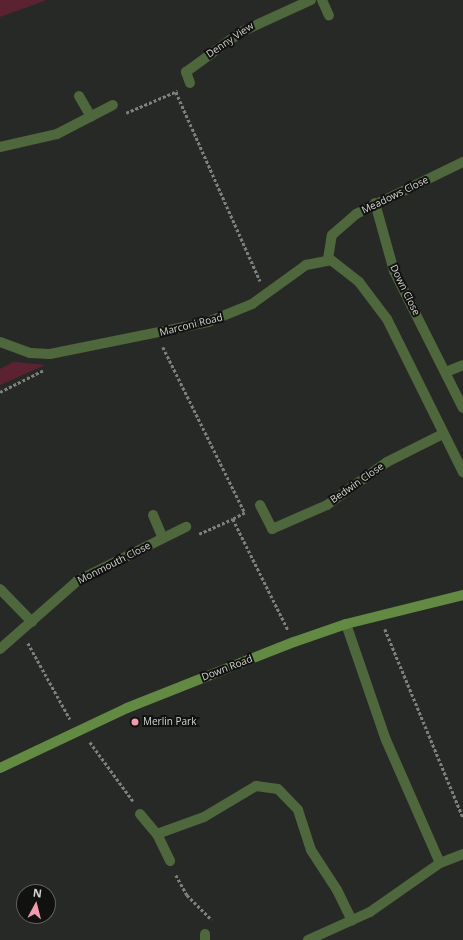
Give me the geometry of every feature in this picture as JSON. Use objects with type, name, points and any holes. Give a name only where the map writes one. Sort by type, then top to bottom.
[{"type":"street","name":"Denny View","points":[[190,84],[186,72],[241,32],[311,0]]},
{"type":"street","points":[[322,0],[329,16]]},
{"type":"street","points":[[79,96],[91,117]]},
{"type":"street","points":[[0,146],[44,138],[91,117],[113,105]]},
{"type":"street","name":"Meadows Close","points":[[328,259],[333,233],[375,203],[463,162]]},
{"type":"street","name":"Down Close","points":[[375,203],[394,271],[463,408]]},
{"type":"street","points":[[328,259],[351,273],[387,319],[463,472]]},
{"type":"street","name":"Marconi Road","points":[[0,342],[42,355],[156,334],[222,318],[266,296],[306,265],[328,259]]},
{"type":"street","points":[[446,372],[463,365]]},
{"type":"street","name":"Bedwin Close","points":[[260,505],[272,529],[327,505],[387,462],[443,434]]},
{"type":"street","points":[[153,515],[163,538]]},
{"type":"street","name":"Monmouth Close","points":[[0,649],[22,632],[77,581],[186,527]]},
{"type":"street","points":[[0,589],[32,622]]},
{"type":"street","name":"Down Road","points":[[0,768],[76,731],[294,642],[346,624],[463,595]]},
{"type":"street","points":[[346,624],[386,740],[440,863]]},
{"type":"street","points":[[157,834],[204,817],[256,786],[278,789],[298,810],[311,850],[337,890],[352,921]]},
{"type":"street","points":[[140,814],[157,834],[170,862]]},
{"type":"street","points":[[308,940],[352,921],[388,902],[440,863],[463,854]]},
{"type":"path","points":[[113,105],[124,114],[176,91],[266,296]]},
{"type":"path","points":[[156,334],[245,513]]},
{"type":"path","points":[[186,527],[199,534],[260,505]]},
{"type":"path","points":[[233,519],[294,642]]},
{"type":"path","points":[[380,615],[463,817]]},
{"type":"path","points":[[22,632],[76,731],[94,746],[140,814]]},
{"type":"path","points":[[170,862],[187,895],[212,921],[214,934],[205,937]]},
{"type":"shaded area","points":[[0,0],[47,0],[0,17]]},
{"type":"shaded area","points":[[13,362],[45,365],[0,385],[0,369]]},
{"type":"place","name":"Merlin Park","points":[[135,722]]}]
